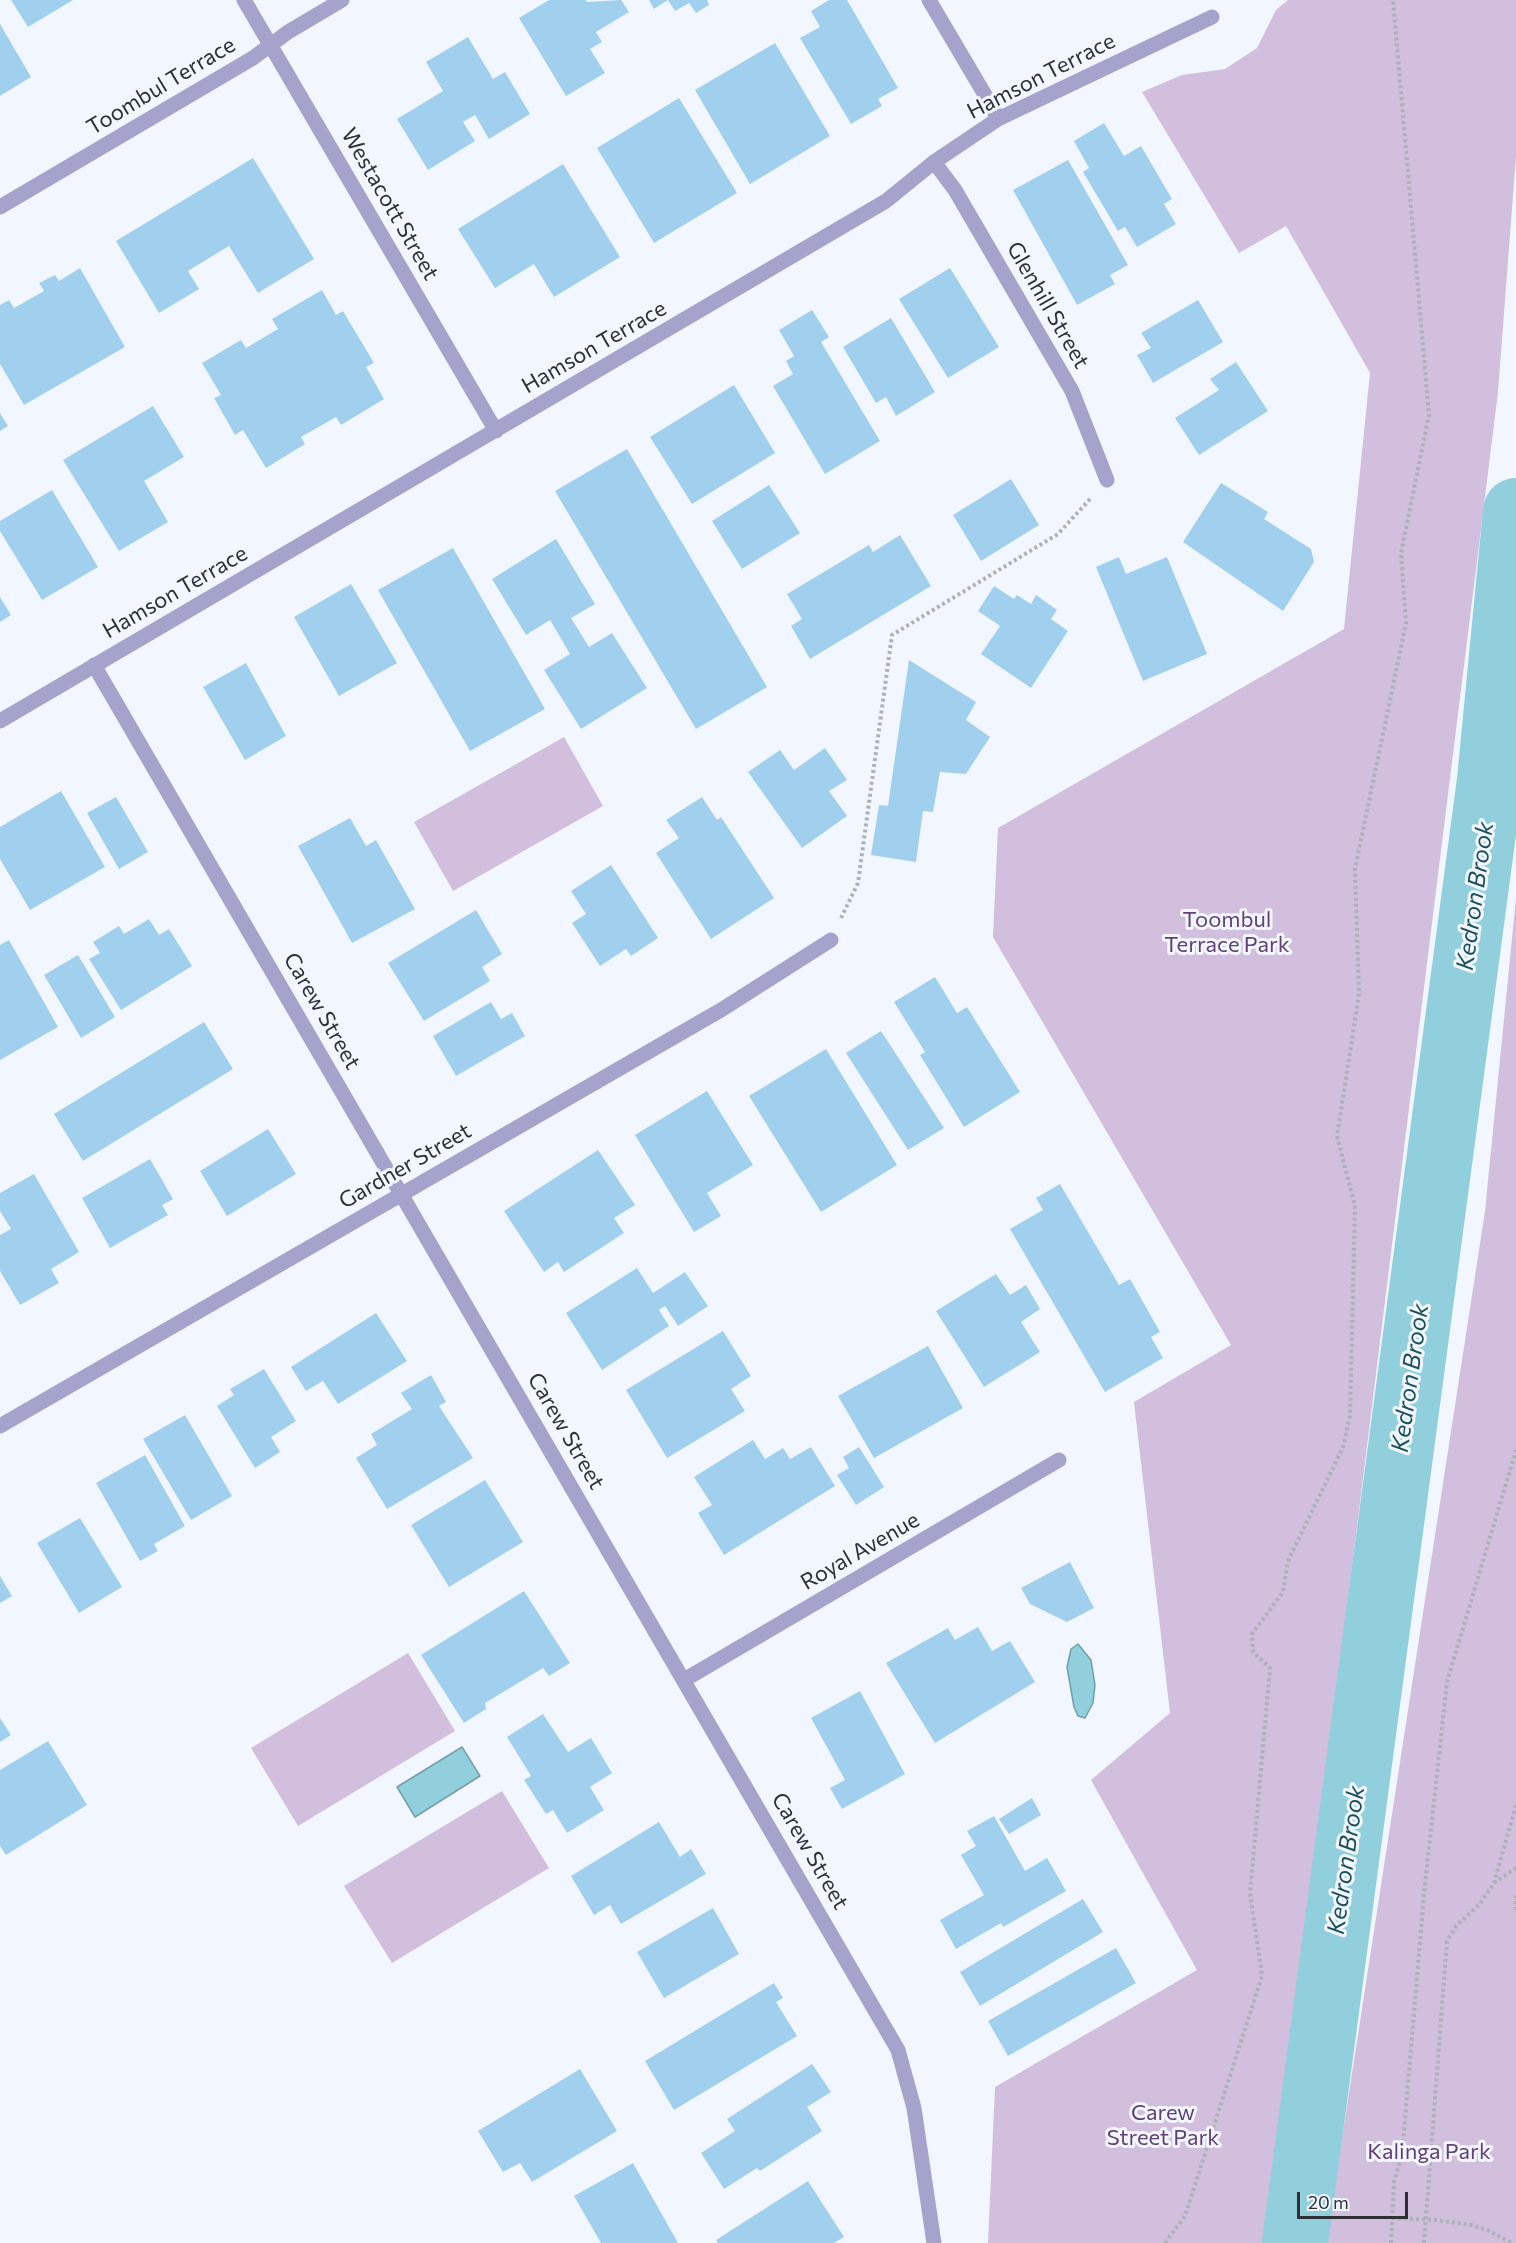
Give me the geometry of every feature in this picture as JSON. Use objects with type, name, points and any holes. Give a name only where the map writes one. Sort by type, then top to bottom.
[{"type":"street","name":"Westacott Street","points":[[244,0],[496,431]]},
{"type":"street","name":"Toombul Terrace","points":[[0,207],[253,58],[271,44],[342,0]]},
{"type":"street","points":[[929,0],[998,118]]},
{"type":"street","name":"Hamson Terrace","points":[[0,721],[886,201],[934,162],[998,118],[1212,17]]},
{"type":"street","name":"Glenhill Street","points":[[934,162],[955,190],[1072,391],[1107,480]]},
{"type":"street","name":"Carew Street","points":[[94,665],[898,2050],[914,2108],[934,2243]]},
{"type":"street","name":"Gardner Street","points":[[0,1426],[721,1010],[831,940]]},
{"type":"street","name":"Royal Avenue","points":[[684,1680],[1059,1460]]},
{"type":"path","points":[[1165,2243],[1185,2216],[1263,1976],[1250,1893],[1270,1668],[1253,1652],[1252,1634],[1283,1592],[1288,1561],[1342,1447],[1350,1416],[1355,1206],[1337,1136],[1359,994],[1355,869],[1406,623],[1401,553],[1429,415],[1393,0]]},
{"type":"path","points":[[831,940],[858,883],[892,634],[1058,534],[1107,480]]},
{"type":"path","points":[[1392,2243],[1394,2182],[1402,2156],[1424,1894],[1447,1682],[1516,1450]]},
{"type":"path","points":[[1424,2243],[1447,1941],[1456,1926],[1480,1904],[1494,1883],[1516,1804]]},
{"type":"path","points":[[1494,1883],[1516,1868]]},
{"type":"path","points":[[1516,1895],[1516,1910]]},
{"type":"path","points":[[1392,2218],[1426,2219],[1471,2225],[1487,2230],[1512,2243]]},
{"type":"green space","name":"Toombul Terrace Park","points":[[1288,0],[1516,0],[1516,156],[1498,392],[1268,2243],[988,2243],[995,2087],[1197,1970],[1091,1780],[1170,1713],[1134,1402],[1231,1345],[993,937],[998,828],[1344,629],[1370,373],[1286,226],[1239,253],[1142,92],[1182,75],[1225,69],[1257,48],[1276,10]]},
{"type":"green space","points":[[564,737],[603,806],[453,891],[414,822]]},
{"type":"green space","name":"Kalinga Park","points":[[1516,898],[1516,2243],[1328,2243],[1330,2216],[1485,1211]]},
{"type":"green space","points":[[408,1653],[455,1731],[298,1826],[251,1748]]},
{"type":"green space","points":[[502,1791],[549,1868],[392,1963],[344,1886]]},
{"type":"water","points":[[1078,1644],[1091,1660],[1095,1685],[1093,1703],[1085,1718],[1078,1716],[1074,1707],[1067,1667],[1071,1649]]},
{"type":"water","points":[[462,1747],[480,1776],[415,1817],[397,1787]]},
{"type":"building","points":[[11,0],[73,0],[28,27]]},
{"type":"building","points":[[549,0],[586,0],[587,2],[621,0],[629,12],[596,32],[602,42],[590,49],[605,73],[566,96],[519,18]]},
{"type":"building","points":[[649,0],[668,0],[654,9]]},
{"type":"building","points":[[668,0],[707,0],[709,5],[696,13],[689,3],[675,11]]},
{"type":"building","points":[[829,0],[847,0],[898,88],[878,99],[882,106],[851,124],[800,38],[820,27],[811,11]]},
{"type":"building","points":[[0,24],[31,77],[0,96]]},
{"type":"building","points":[[468,37],[493,79],[505,72],[530,114],[489,139],[475,115],[463,122],[475,141],[428,170],[397,119],[443,91],[426,62]]},
{"type":"building","points":[[775,43],[830,136],[750,184],[695,90]]},
{"type":"building","points":[[679,98],[737,193],[654,243],[597,148]]},
{"type":"building","points":[[1104,123],[1124,156],[1141,146],[1172,199],[1164,204],[1176,224],[1137,247],[1125,227],[1118,231],[1083,172],[1089,168],[1074,141]]},
{"type":"building","points":[[253,158],[314,259],[258,293],[229,246],[188,271],[199,289],[159,313],[116,241]]},
{"type":"building","points":[[1068,160],[1128,265],[1110,275],[1115,284],[1077,305],[1013,190]]},
{"type":"building","points":[[563,164],[620,257],[554,297],[534,264],[495,288],[458,229]]},
{"type":"building","points":[[80,268],[125,347],[24,405],[0,364],[0,305],[9,300],[14,308],[44,291],[39,283],[55,275],[59,281]]},
{"type":"building","points":[[950,268],[999,347],[948,378],[899,299]]},
{"type":"building","points":[[322,290],[336,315],[343,311],[374,363],[366,367],[384,399],[341,425],[336,417],[301,437],[305,444],[266,468],[243,430],[235,435],[214,398],[221,395],[202,363],[241,340],[246,348],[278,329],[272,319]]},
{"type":"building","points":[[1198,300],[1223,342],[1153,383],[1137,355],[1151,348],[1141,333]]},
{"type":"building","points":[[812,310],[829,337],[821,342],[880,441],[825,474],[773,386],[793,374],[786,361],[794,356],[779,330]]},
{"type":"building","points":[[891,318],[935,392],[896,416],[886,397],[876,403],[843,347]]},
{"type":"building","points":[[1236,362],[1268,411],[1199,455],[1175,418],[1219,390],[1210,379]]},
{"type":"building","points":[[734,385],[775,453],[692,504],[650,437]]},
{"type":"building","points":[[153,406],[184,457],[144,481],[168,522],[119,551],[63,460]]},
{"type":"building","points":[[0,413],[8,426],[0,431]]},
{"type":"building","points":[[627,449],[767,687],[696,729],[555,491]]},
{"type":"building","points":[[1011,479],[1039,525],[981,561],[953,515]]},
{"type":"building","points":[[1221,483],[1268,512],[1264,519],[1311,549],[1314,562],[1283,611],[1183,542]]},
{"type":"building","points":[[769,485],[800,533],[742,569],[712,521]]},
{"type":"building","points":[[52,490],[98,567],[42,600],[0,531],[0,521]]},
{"type":"building","points":[[900,535],[931,586],[810,659],[791,626],[802,619],[787,594],[869,545],[873,552]]},
{"type":"building","points":[[556,539],[595,604],[571,618],[589,647],[612,633],[647,688],[581,729],[544,670],[570,654],[550,620],[526,635],[492,579]]},
{"type":"building","points":[[453,548],[545,709],[470,751],[378,590]]},
{"type":"building","points":[[1119,557],[1126,574],[1167,557],[1207,654],[1143,681],[1096,567]]},
{"type":"building","points":[[351,584],[397,663],[339,696],[294,617]]},
{"type":"building","points":[[994,586],[1014,599],[1017,595],[1031,604],[1036,595],[1057,610],[1051,619],[1068,631],[1031,688],[981,654],[1000,626],[978,611]]},
{"type":"building","points":[[0,597],[11,615],[0,622]]},
{"type":"building","points":[[909,660],[976,702],[966,720],[990,737],[966,774],[940,772],[933,812],[923,811],[916,862],[871,855],[879,805],[888,806]]},
{"type":"building","points":[[246,663],[286,736],[245,760],[203,687]]},
{"type":"building","points":[[825,748],[847,780],[829,791],[847,816],[802,848],[748,772],[780,750],[794,770]]},
{"type":"building","points":[[61,791],[105,867],[30,910],[0,859],[0,827]]},
{"type":"building","points":[[116,797],[148,852],[119,869],[87,813]]},
{"type":"building","points":[[702,797],[717,820],[721,817],[774,898],[711,939],[656,853],[679,838],[666,820]]},
{"type":"building","points":[[350,818],[366,846],[376,840],[415,909],[352,943],[298,846]]},
{"type":"building","points":[[611,865],[658,938],[631,956],[626,949],[600,966],[572,923],[586,914],[571,891]]},
{"type":"building","points":[[476,910],[502,954],[482,967],[490,981],[424,1021],[388,963]]},
{"type":"building","points":[[149,919],[159,935],[169,929],[192,966],[121,1010],[89,959],[100,953],[93,942],[119,926],[124,934]]},
{"type":"building","points":[[9,940],[58,1027],[0,1060],[0,945]]},
{"type":"building","points":[[78,955],[115,1017],[81,1038],[44,975]]},
{"type":"building","points":[[935,977],[957,1013],[967,1007],[1020,1092],[964,1127],[920,1055],[925,1052],[894,1002]]},
{"type":"building","points":[[491,1002],[501,1019],[512,1013],[525,1036],[456,1076],[433,1036]]},
{"type":"building","points":[[204,1022],[233,1069],[83,1161],[54,1114]]},
{"type":"building","points":[[881,1031],[944,1128],[908,1150],[846,1053]]},
{"type":"building","points":[[826,1049],[897,1165],[821,1212],[749,1096]]},
{"type":"building","points":[[707,1091],[753,1165],[707,1193],[721,1216],[694,1232],[635,1135]]},
{"type":"building","points":[[268,1129],[296,1174],[227,1216],[200,1171]]},
{"type":"building","points":[[598,1150],[635,1205],[614,1218],[624,1233],[564,1272],[558,1262],[544,1272],[504,1211]]},
{"type":"building","points":[[150,1159],[173,1199],[162,1205],[168,1215],[110,1248],[82,1198]]},
{"type":"building","points":[[34,1174],[79,1252],[51,1269],[59,1283],[20,1305],[0,1271],[0,1235],[11,1229],[0,1211],[0,1193]]},
{"type":"building","points":[[1060,1184],[1119,1285],[1130,1279],[1160,1332],[1151,1337],[1163,1358],[1105,1392],[1010,1229],[1043,1210],[1036,1198]]},
{"type":"building","points":[[637,1268],[653,1293],[685,1272],[708,1306],[678,1326],[665,1306],[659,1310],[669,1326],[602,1370],[566,1313]]},
{"type":"building","points":[[996,1274],[1010,1295],[1026,1285],[1040,1309],[1021,1322],[1040,1352],[984,1387],[936,1311]]},
{"type":"building","points":[[376,1313],[407,1361],[338,1404],[323,1381],[306,1391],[291,1367]]},
{"type":"building","points":[[723,1331],[751,1376],[731,1389],[745,1411],[667,1458],[626,1390]]},
{"type":"building","points":[[928,1346],[963,1408],[874,1458],[838,1396]]},
{"type":"building","points":[[264,1369],[296,1421],[271,1437],[280,1452],[255,1468],[217,1406],[234,1395],[230,1389]]},
{"type":"building","points":[[431,1375],[446,1402],[439,1406],[473,1458],[387,1509],[356,1458],[377,1445],[371,1434],[412,1409],[401,1393]]},
{"type":"building","points":[[185,1415],[232,1496],[191,1520],[143,1439]]},
{"type":"building","points":[[753,1440],[765,1459],[783,1448],[790,1459],[811,1447],[835,1486],[724,1555],[698,1513],[712,1505],[694,1477]]},
{"type":"building","points":[[859,1447],[884,1487],[856,1505],[837,1475],[849,1468],[843,1457]]},
{"type":"building","points":[[145,1455],[185,1526],[154,1544],[158,1551],[140,1561],[96,1483]]},
{"type":"building","points":[[485,1480],[523,1542],[449,1587],[411,1525]]},
{"type":"building","points":[[80,1518],[122,1587],[79,1613],[37,1543]]},
{"type":"building","points":[[1070,1562],[1094,1608],[1067,1622],[1030,1604],[1021,1588]]},
{"type":"building","points":[[0,1576],[12,1596],[0,1603]]},
{"type":"building","points":[[524,1591],[570,1663],[549,1676],[543,1668],[485,1703],[486,1709],[464,1723],[421,1655]]},
{"type":"building","points":[[978,1627],[992,1651],[1010,1641],[1035,1682],[935,1743],[886,1663],[948,1628],[955,1640]]},
{"type":"building","points":[[860,1691],[905,1774],[842,1809],[830,1788],[845,1780],[811,1718]]},
{"type":"building","points":[[543,1714],[568,1752],[591,1738],[612,1773],[590,1787],[604,1810],[567,1833],[553,1810],[546,1814],[524,1780],[531,1776],[507,1737]]},
{"type":"building","points":[[0,1718],[11,1735],[0,1742]]},
{"type":"building","points":[[48,1741],[87,1805],[6,1855],[0,1846],[0,1770]]},
{"type":"building","points":[[1032,1798],[1041,1815],[1009,1834],[999,1819]]},
{"type":"building","points":[[994,1816],[1025,1871],[1047,1858],[1066,1891],[1003,1927],[1001,1923],[956,1949],[940,1920],[984,1895],[961,1855],[976,1846],[967,1831]]},
{"type":"building","points":[[659,1822],[680,1857],[691,1849],[706,1874],[621,1924],[610,1905],[594,1915],[571,1876]]},
{"type":"building","points":[[1083,1899],[1103,1932],[980,2006],[960,1972]]},
{"type":"building","points":[[713,1908],[739,1954],[664,1998],[637,1952]]},
{"type":"building","points":[[1116,1948],[1136,1983],[1008,2056],[988,2021]]},
{"type":"building","points":[[774,1983],[783,1998],[776,2002],[797,2036],[674,2110],[645,2061]]},
{"type":"building","points":[[812,2064],[831,2092],[807,2107],[822,2131],[760,2171],[757,2168],[724,2189],[701,2153],[735,2131],[727,2119]]},
{"type":"building","points":[[580,2069],[617,2131],[532,2182],[520,2163],[503,2172],[478,2131]]},
{"type":"building","points":[[633,2163],[678,2243],[601,2243],[574,2196]]},
{"type":"building","points":[[808,2181],[844,2237],[834,2243],[718,2243],[716,2240]]},
{"type":"waterway","name":"Kedron Brook","points":[[1295,2243],[1490,780],[1516,511]]},
{"type":"park label","name":"Carew Street Park","points":[[1163,2126]]}]
